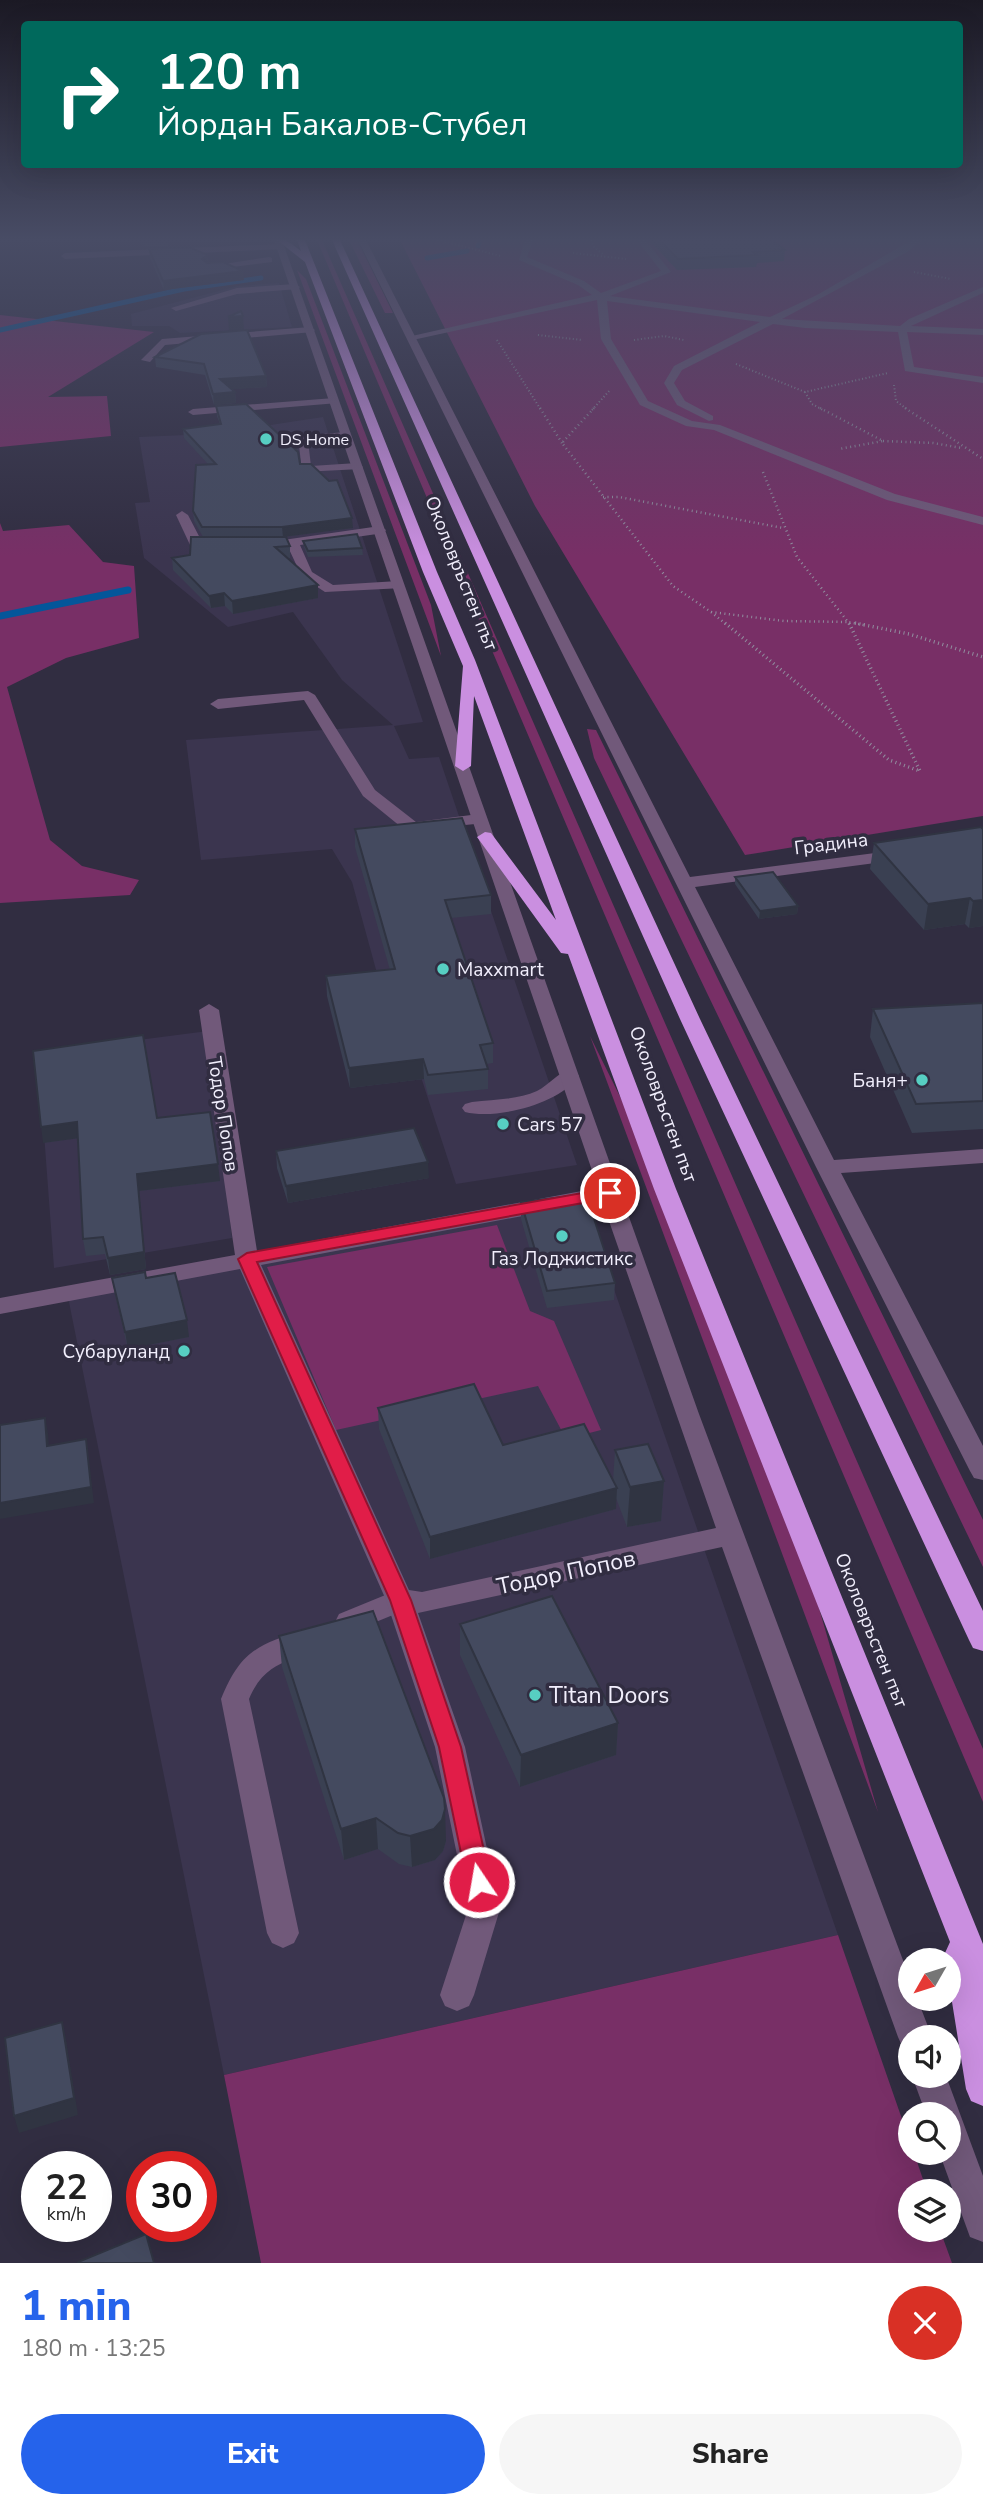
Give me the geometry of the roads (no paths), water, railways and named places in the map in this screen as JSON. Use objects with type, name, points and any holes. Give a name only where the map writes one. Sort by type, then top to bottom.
[{"type":"highway","name":"Околовръстен път","points":[[342,346],[430,572],[468,660],[671,1202],[983,1984]]},
{"type":"highway","name":"Околовръстен път","points":[[384,346],[690,1018],[983,1640]]},
{"type":"highway","points":[[463,766],[468,660]]},
{"type":"highway","points":[[485,837],[584,970]]},
{"type":"highway","points":[[954,1909],[983,2089]]},
{"type":"street","points":[[145,360],[159,346]]},
{"type":"street","points":[[315,346],[731,1535],[911,2025]]},
{"type":"street","points":[[415,346],[827,1167],[983,1471]]},
{"type":"street","points":[[609,346],[644,402],[690,424],[716,427],[891,497],[983,521]]},
{"type":"street","points":[[716,427],[710,419],[681,403],[669,383],[678,368],[718,346]]},
{"type":"street","points":[[905,346],[909,369],[983,380]]},
{"type":"street","points":[[193,412],[334,401]]},
{"type":"street","points":[[346,435],[302,438],[306,470],[358,467]]},
{"type":"street","points":[[183,515],[196,544],[292,543],[380,530]]},
{"type":"street","points":[[292,543],[307,574],[330,589],[398,585]]},
{"type":"street","points":[[218,704],[308,695],[369,793],[412,827],[479,818]]},
{"type":"street","name":"Градина","points":[[684,883],[915,853]]},
{"type":"street","name":"Тодор Попов","points":[[209,1010],[247,1259],[400,1600],[450,1747],[484,1909],[457,1995]]},
{"type":"street","points":[[472,1108],[544,1098],[560,1088],[569,1076]]},
{"type":"street","points":[[827,1167],[983,1156]]},
{"type":"street","points":[[0,1306],[610,1193]]},
{"type":"street","name":"Тодор Попов","points":[[400,1600],[422,1603],[731,1535]]},
{"type":"street","points":[[283,1933],[235,1699],[244,1674],[256,1661],[400,1600]]},
{"type":"street","points":[[961,2165],[983,2224]]},
{"type":"waterway","points":[[0,616],[128,590]]},
{"type":"place","name":"DS Home","points":[[266,439]]},
{"type":"place","name":"Maxxmart","points":[[443,969]]},
{"type":"place","name":"Баня+","points":[[922,1080]]},
{"type":"place","name":"Cars 57","points":[[503,1124]]},
{"type":"place","name":"Газ Лоджистикс","points":[[562,1236]]},
{"type":"place","name":"Субаруланд","points":[[184,1351]]},
{"type":"place","name":"Titan Doors","points":[[535,1695]]}]
